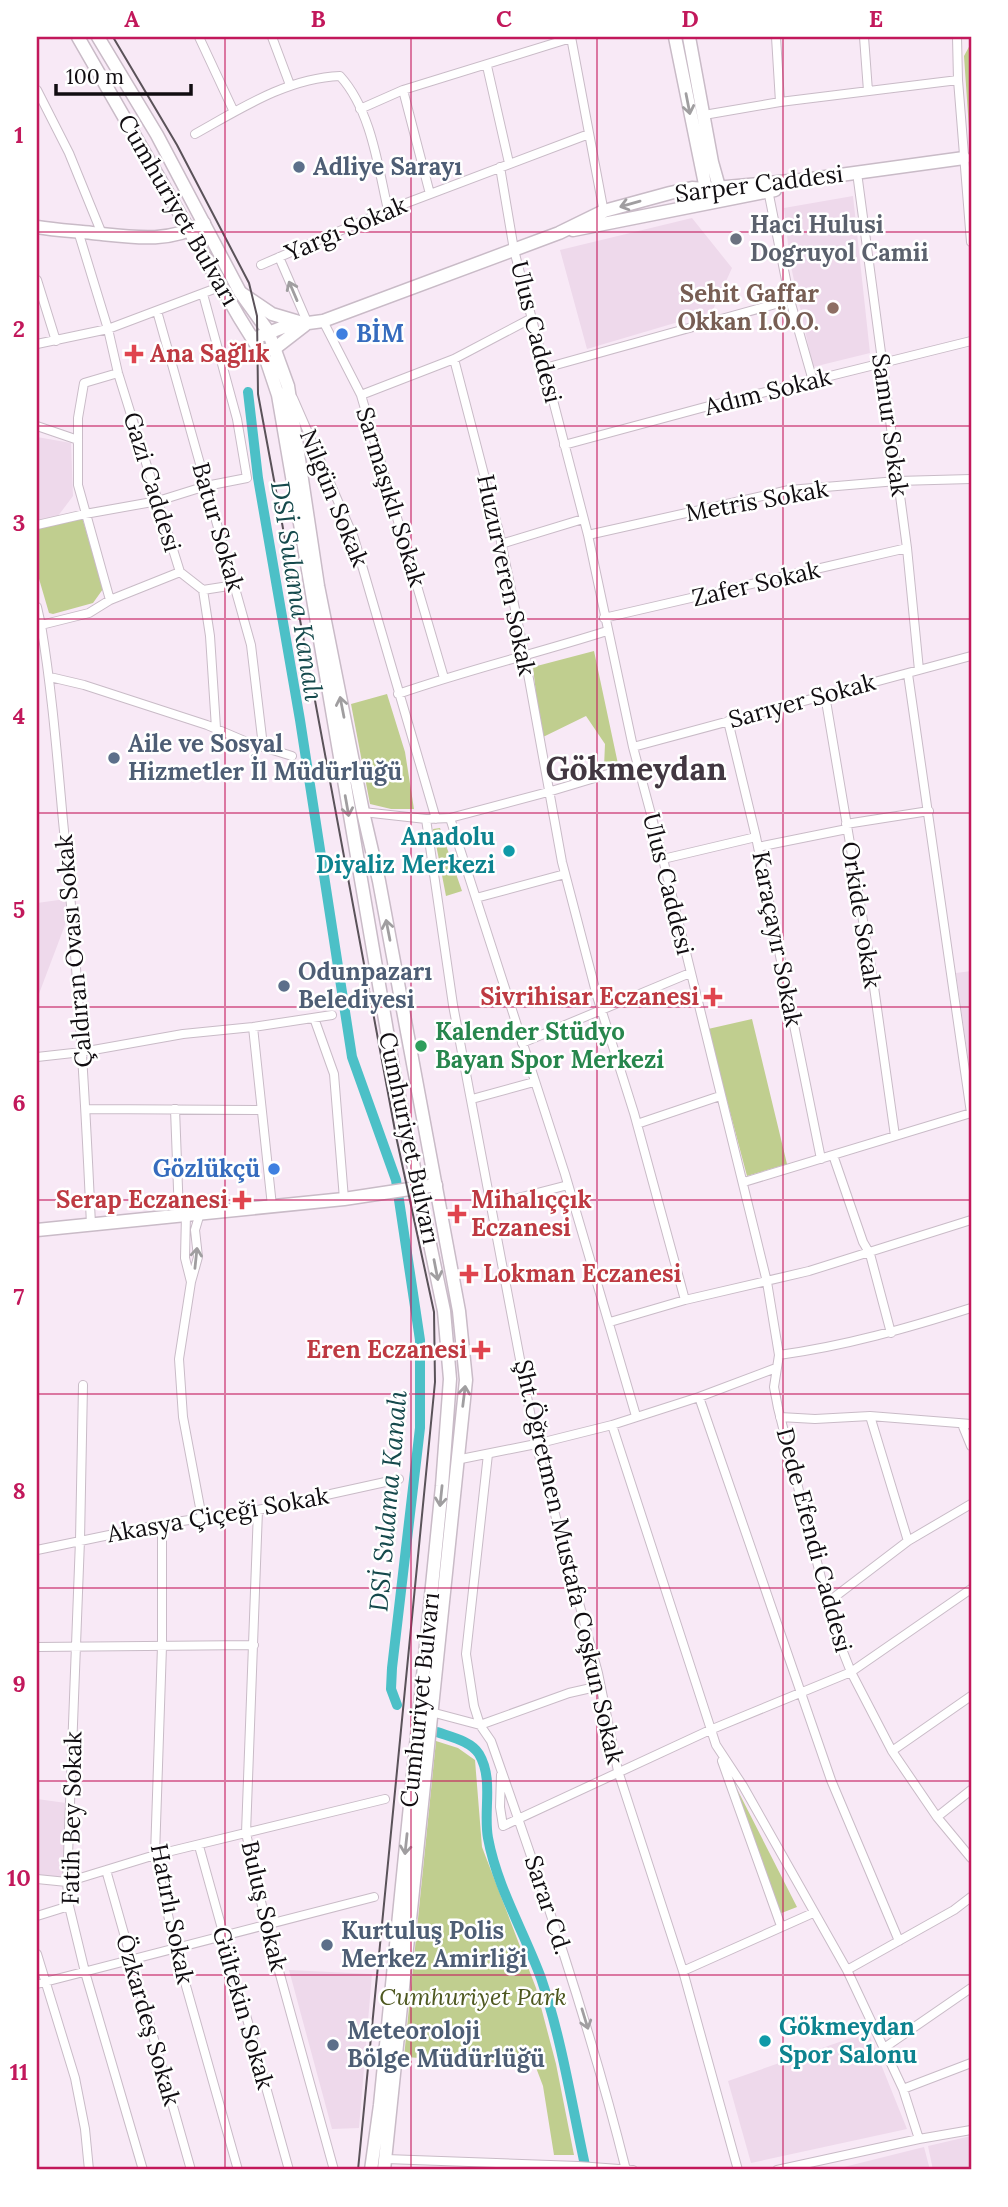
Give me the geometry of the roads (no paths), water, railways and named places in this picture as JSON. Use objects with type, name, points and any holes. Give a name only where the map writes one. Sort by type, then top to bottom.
[{"type":"main road","name":"Cumhuriyet Bulvarı","points":[[78,37],[253,339],[268,350],[288,386],[318,586],[379,881],[459,1311],[466,1380],[385,2164]]},
{"type":"main road","name":"Cumhuriyet Bulvarı","points":[[99,37],[157,135],[240,292],[268,331],[268,350],[278,395],[394,1072],[444,1311],[450,1379],[439,1513],[380,2105],[371,2170]]},
{"type":"main road","points":[[675,37],[707,195]]},
{"type":"main road","points":[[689,37],[712,162],[723,201]]},
{"type":"main road","name":"Sarper Caddesi","points":[[253,339],[286,326],[323,321],[559,233],[604,211],[670,193],[692,188],[723,201],[768,190],[858,180],[964,162]]},
{"type":"main road","name":"Sarper Caddesi","points":[[559,233],[607,225],[707,195],[720,187],[964,162]]},
{"type":"main road","points":[[37,227],[142,238],[171,237],[190,232],[204,223]]},
{"type":"main road","points":[[240,292],[272,314],[307,325]]},
{"type":"main road","points":[[268,350],[307,325]]},
{"type":"main road","points":[[37,1230],[344,1199],[436,1185]]},
{"type":"main road","points":[[378,2170],[385,2164]]},
{"type":"street","points":[[199,37],[234,112]]},
{"type":"street","points":[[272,37],[290,85]]},
{"type":"street","points":[[776,37],[780,102]]},
{"type":"street","points":[[864,37],[868,91]]},
{"type":"street","points":[[957,37],[971,242]]},
{"type":"street","points":[[360,109],[403,90],[571,38],[607,225]]},
{"type":"street","points":[[487,66],[509,163]]},
{"type":"street","points":[[195,134],[290,85],[318,77],[340,76],[350,87],[370,135],[388,210]]},
{"type":"street","points":[[704,115],[780,102],[958,80]]},
{"type":"street","points":[[37,90],[69,153],[102,234]]},
{"type":"street","points":[[403,90],[430,194]]},
{"type":"street","name":"Yargı Sokak","points":[[261,265],[388,210],[589,134]]},
{"type":"street","name":"Ulus Caddesi","points":[[500,167],[514,250],[588,535],[633,747],[744,1182],[767,1282],[779,1355]]},
{"type":"street","name":"Samur Sokak","points":[[858,180],[907,548],[919,670]]},
{"type":"street","points":[[768,190],[790,300],[813,381]]},
{"type":"street","name":"Gazi Caddesi","points":[[78,232],[108,329],[118,373],[180,572],[203,590]]},
{"type":"street","points":[[279,257],[307,325]]},
{"type":"street","points":[[37,280],[56,341]]},
{"type":"street","points":[[37,344],[108,329],[222,286]]},
{"type":"street","points":[[37,525],[158,501],[206,486],[247,478],[237,419],[203,294]]},
{"type":"street","points":[[545,368],[790,300]]},
{"type":"street","name":"Batur Sokak","points":[[157,311],[251,645],[263,746]]},
{"type":"street","points":[[361,395],[454,359],[532,318]]},
{"type":"street","name":"Sarmaşıklı Sokak","points":[[323,321],[361,395],[444,678]]},
{"type":"street","name":"Adım Sokak","points":[[565,445],[971,341]]},
{"type":"street","name":"Huzurveren Sokak","points":[[454,359],[501,544],[565,874],[685,1300]]},
{"type":"street","points":[[110,600],[78,485],[78,418],[84,383],[118,373]]},
{"type":"street","name":"Nilgün Sokak","points":[[288,386],[354,538],[436,819]]},
{"type":"street","points":[[37,426],[78,440]]},
{"type":"street","name":"Metris Sokak","points":[[588,535],[789,490],[897,481],[971,479]]},
{"type":"street","points":[[501,544],[583,519]]},
{"type":"street","name":"Zafer Sokak","points":[[604,618],[907,548]]},
{"type":"street","points":[[41,625],[89,612],[110,600],[180,572]]},
{"type":"street","points":[[216,728],[210,636],[203,590],[234,585]]},
{"type":"street","name":"Çaldıran Ovası Sokak","points":[[37,607],[50,677],[71,901],[86,1109],[91,1225]]},
{"type":"street","points":[[398,694],[607,631]]},
{"type":"street","name":"Sarıyer Sokak","points":[[633,747],[971,656]]},
{"type":"street","points":[[744,1182],[971,1113],[908,674]]},
{"type":"street","points":[[50,677],[84,685],[216,728],[247,742],[292,756]]},
{"type":"street","name":"Orkide Sokak","points":[[825,695],[873,980],[895,1136]]},
{"type":"street","name":"Karaçayır Sokak","points":[[728,721],[756,837],[821,1158]]},
{"type":"street","points":[[363,812],[426,819],[450,818],[638,765]]},
{"type":"street","points":[[758,847],[847,826],[929,811]]},
{"type":"street","points":[[450,818],[568,1185],[636,1416]]},
{"type":"street","name":"Şht.Öğretmen Mustafa Coşkun Sokak","points":[[426,819],[453,1005],[536,1444],[600,1686],[618,1772],[683,1972],[738,2170]]},
{"type":"street","points":[[663,859],[756,837]]},
{"type":"street","points":[[475,898],[565,874]]},
{"type":"street","points":[[522,1043],[690,973]]},
{"type":"street","points":[[37,1057],[183,1034],[332,1015]]},
{"type":"street","points":[[314,1018],[334,1074],[344,1199]]},
{"type":"street","points":[[253,1027],[272,1206]]},
{"type":"street","points":[[472,1099],[534,1083]]},
{"type":"street","points":[[637,1124],[720,1096]]},
{"type":"street","points":[[86,1109],[261,1110]]},
{"type":"street","points":[[176,1109],[185,1258],[191,1282]]},
{"type":"street","points":[[833,1155],[863,1242],[870,1254],[891,1333]]},
{"type":"street","points":[[491,1205],[568,1185]]},
{"type":"street","points":[[200,1213],[195,1230],[198,1258],[191,1282],[179,1359],[183,1417],[202,1518]]},
{"type":"street","points":[[610,1322],[685,1300],[767,1282],[870,1254],[971,1220]]},
{"type":"street","points":[[779,1355],[827,1349],[891,1333],[971,1308]]},
{"type":"street","name":"Dede Efendi Caddesi","points":[[779,1355],[774,1387],[780,1417],[834,1629],[851,1672],[892,1752],[937,1817],[971,1858]]},
{"type":"street","points":[[456,1460],[612,1425],[699,1397],[776,1368]]},
{"type":"street","name":"Fatih Bey Sokak","points":[[83,1385],[67,1882],[69,1906],[85,1972],[143,2170]]},
{"type":"street","points":[[699,1397],[799,1694],[831,1780],[899,1941]]},
{"type":"street","points":[[870,1416],[908,1541]]},
{"type":"street","points":[[780,1417],[815,1419],[870,1416],[967,1424],[971,1446]]},
{"type":"street","points":[[612,1425],[710,1730],[781,1926]]},
{"type":"street","name":"Sarar Cd.","points":[[488,1454],[466,1654],[469,1684],[480,1725],[491,1741],[519,1819],[596,2055],[626,2170]]},
{"type":"street","name":"Akasya Çiçeği Sokak","points":[[37,1550],[162,1524],[258,1510],[399,1479]]},
{"type":"street","points":[[828,1602],[908,1541],[971,1504]]},
{"type":"street","name":"Buluş Sokak","points":[[258,1510],[246,1833],[266,1924],[334,2170]]},
{"type":"street","name":"Hatırlı Sokak","points":[[162,1524],[162,1646],[155,1855],[176,1947],[238,2170]]},
{"type":"street","points":[[500,1768],[503,1826],[710,1730],[851,1672],[971,1589]]},
{"type":"street","points":[[37,1647],[254,1645]]},
{"type":"street","points":[[431,1712],[480,1725],[569,1693],[600,1686]]},
{"type":"street","points":[[892,1752],[971,1696]]},
{"type":"street","points":[[716,1745],[743,1786],[847,1970],[903,2089],[919,2138]]},
{"type":"street","points":[[937,1817],[971,1790]]},
{"type":"street","points":[[37,1880],[67,1882],[155,1855],[385,1799]]},
{"type":"street","name":"Gültekin Sokak","points":[[199,1846],[289,2170]]},
{"type":"street","name":"Özkardeş Sokak","points":[[106,1870],[191,2170]]},
{"type":"street","points":[[41,1983],[374,1897]]},
{"type":"street","points":[[847,1970],[971,1898]]},
{"type":"street","points":[[37,1916],[69,1906]]},
{"type":"street","points":[[683,1972],[813,1913]]},
{"type":"street","points":[[37,1954],[41,1983],[75,2078],[85,2129],[89,2170]]},
{"type":"street","points":[[884,2048],[971,1988]]},
{"type":"street","points":[[903,2089],[971,2063]]},
{"type":"street","points":[[777,2170],[919,2138],[971,2130]]},
{"type":"street","points":[[385,2164],[633,2170]]},
{"type":"waterway","name":"DSİ Sulama Kanalı","points":[[248,392],[258,478],[300,720],[352,1057],[396,1180],[420,1340],[420,1428],[392,1668],[391,1689],[397,1705]]},
{"type":"waterway","name":"DSİ Sulama Kanalı","points":[[437,1732],[471,1746],[479,1754],[483,1764],[487,1784],[487,1828],[492,1856],[548,2001],[561,2049],[586,2170]]},
{"type":"tram line","points":[[113,37],[177,145],[249,283],[257,316],[258,394],[396,1136],[434,1312],[435,1382],[358,2170]]},
{"type":"place","name":"Adliye Sarayı","points":[[299,167]]},
{"type":"place","name":"Haci Hulusi Dogruyol Camii","points":[[736,239]]},
{"type":"place","name":"Sehit Gaffar Okkan I.Ö.O.","points":[[833,308]]},
{"type":"place","name":"BİM","points":[[342,334]]},
{"type":"place","name":"Ana Sağlık","points":[[134,354]]},
{"type":"place","name":"Aile ve Sosyal Hizmetler İl Müdürlüğü","points":[[114,758]]},
{"type":"place","name":"Anadolu Diyaliz Merkezi","points":[[509,851]]},
{"type":"place","name":"Odunpazarı Belediyesi","points":[[284,986]]},
{"type":"place","name":"Sivrihisar Eczanesi","points":[[713,997]]},
{"type":"place","name":"Kalender Stüdyo Bayan Spor Merkezi","points":[[421,1046]]},
{"type":"place","name":"Gözlükçü","points":[[274,1169]]},
{"type":"place","name":"Serap Eczanesi","points":[[242,1200]]},
{"type":"place","name":"Mihalıççık Eczanesi","points":[[457,1214]]},
{"type":"place","name":"Lokman Eczanesi","points":[[469,1274]]},
{"type":"place","name":"Eren Eczanesi","points":[[481,1350]]},
{"type":"place","name":"Kurtuluş Polis Merkez Amirliği","points":[[327,1945]]},
{"type":"place","name":"Gökmeydan Spor Salonu","points":[[765,2041]]},
{"type":"place","name":"Meteoroloji Bölge Müdürlüğü","points":[[333,2045]]},
{"type":"district","name":"Gökmeydan","points":[[636,769]]},
{"type":"park label","name":"Cumhuriyet Park","points":[[473,1997]]}]
